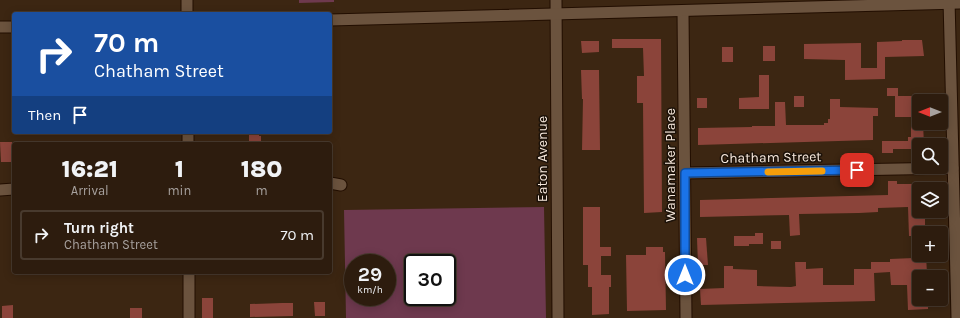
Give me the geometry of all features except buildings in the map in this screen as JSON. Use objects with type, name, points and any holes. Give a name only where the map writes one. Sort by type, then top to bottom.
[{"type":"street","points":[[187,0],[187,12]]},
{"type":"street","name":"Eaton Avenue","points":[[556,0],[558,318]]},
{"type":"street","points":[[332,20],[683,12],[953,2],[953,168],[956,318]]},
{"type":"street","name":"Wanamaker Place","points":[[683,12],[686,318]]},
{"type":"street","points":[[0,27],[12,27]]},
{"type":"street","name":"Chatham Street","points":[[685,173],[953,168]]},
{"type":"street","points":[[0,190],[12,189]]},
{"type":"street","points":[[189,274],[190,318]]},
{"type":"shaded area","points":[[299,0],[334,0],[334,2],[299,3]]},
{"type":"shaded area","points":[[544,207],[546,318],[346,318],[346,306],[396,306],[396,254],[345,254],[344,210]]},
{"type":"slow traffic","points":[[768,172],[822,171]]},
{"type":"route","points":[[685,275],[685,173],[857,170]]}]
